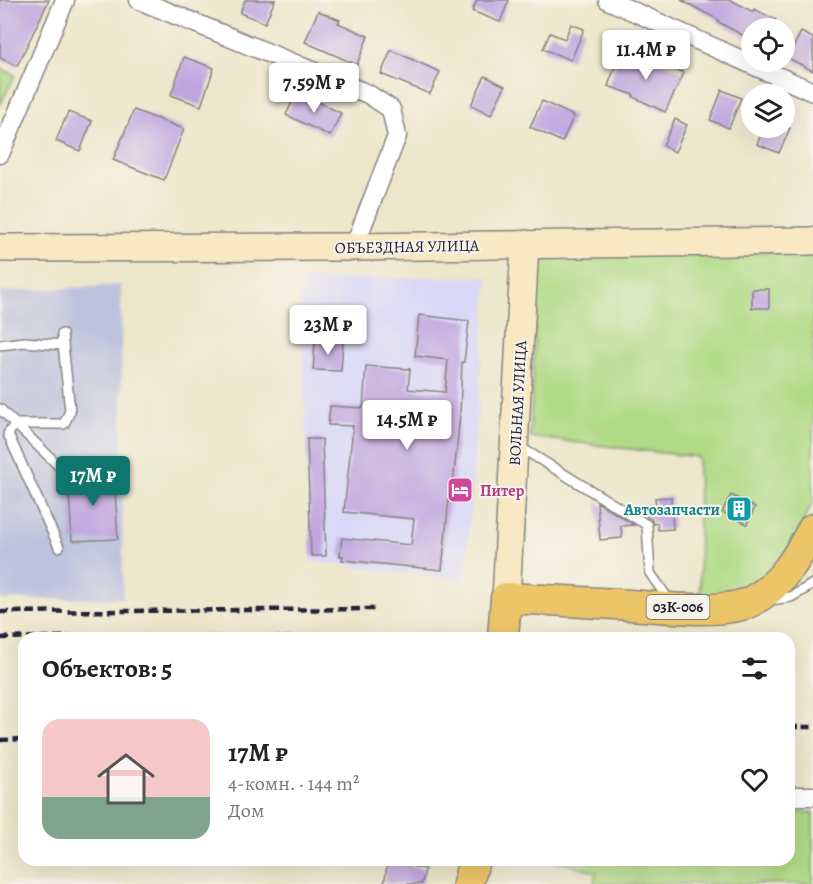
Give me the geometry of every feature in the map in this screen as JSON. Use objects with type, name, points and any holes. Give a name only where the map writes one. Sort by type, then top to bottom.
[{"type":"main road","name":"03К-006","points":[[506,598],[674,607],[729,607],[749,602],[785,576],[811,539]]},
{"type":"main road","name":"ВОЛЬНАЯ УЛИЦА","points":[[503,632],[506,598]]},
{"type":"main road","points":[[468,884],[472,866]]},
{"type":"street","points":[[0,154],[65,0]]},
{"type":"street","points":[[139,0],[368,94],[391,108],[397,136],[354,247]]},
{"type":"street","points":[[608,0],[813,92]]},
{"type":"street","name":"ОБЪЕЗДНАЯ УЛИЦА","points":[[0,248],[354,247],[813,241]]},
{"type":"street","name":"ВОЛЬНАЯ УЛИЦА","points":[[506,598],[525,244]]},
{"type":"street","points":[[795,796],[813,796]]},
{"type":"lane","points":[[15,424],[64,424],[70,411],[62,334]]},
{"type":"lane","points":[[0,345],[24,342],[63,345]]},
{"type":"lane","points":[[0,409],[62,469]]},
{"type":"lane","points":[[15,424],[8,434],[59,547]]},
{"type":"lane","points":[[514,443],[647,525],[650,573],[674,607]]},
{"type":"lane","points":[[749,602],[791,597],[813,585]]},
{"type":"shaded area","points":[[488,277],[465,581],[311,561],[300,280]]},
{"type":"shaded area","points":[[121,285],[123,598],[0,600],[0,292]]},
{"type":"green space","points":[[0,68],[15,75],[0,105]]},
{"type":"green space","points":[[813,252],[813,502],[791,544],[761,588],[736,598],[700,596],[698,457],[530,437],[539,254]]},
{"type":"green space","points":[[813,812],[813,884],[594,884],[596,872],[572,866],[795,866],[795,813]]},
{"type":"building","points":[[0,0],[49,0],[17,66],[0,58]]},
{"type":"building","points":[[245,0],[275,0],[265,23],[240,13]]},
{"type":"building","points":[[477,0],[509,0],[500,22],[472,11]]},
{"type":"building","points":[[681,0],[731,0],[753,12],[754,9],[772,18],[741,18],[741,34],[718,22],[719,20]]},
{"type":"building","points":[[318,11],[368,36],[357,65],[305,42]]},
{"type":"building","points":[[571,24],[584,29],[571,60],[543,49],[550,33],[565,39]]},
{"type":"building","points":[[801,32],[813,38],[813,71],[795,62],[795,44]]},
{"type":"building","points":[[391,50],[440,72],[430,94],[381,74]]},
{"type":"building","points":[[620,54],[649,64],[652,58],[684,73],[665,112],[633,97],[634,95],[608,86]]},
{"type":"building","points":[[184,57],[214,68],[201,106],[171,95]]},
{"type":"building","points":[[485,76],[505,86],[491,115],[471,105]]},
{"type":"building","points":[[722,90],[741,98],[729,128],[710,120]]},
{"type":"building","points":[[297,92],[341,113],[330,136],[286,115]]},
{"type":"building","points":[[542,101],[574,116],[562,142],[530,127]]},
{"type":"building","points":[[134,110],[184,129],[164,180],[113,160]]},
{"type":"building","points":[[68,112],[92,121],[80,151],[56,141]]},
{"type":"building","points":[[675,119],[687,125],[675,152],[663,146]]},
{"type":"building","points":[[760,138],[786,138],[779,153],[757,144]]},
{"type":"building","points":[[752,289],[769,289],[769,308],[752,308]]},
{"type":"building","points":[[419,315],[469,321],[464,362],[462,362],[460,415],[453,484],[470,486],[468,500],[449,498],[442,570],[342,560],[343,556],[340,556],[342,538],[411,545],[414,519],[344,512],[353,426],[328,425],[330,406],[363,408],[366,366],[410,369],[408,389],[445,392],[448,360],[415,356]]},
{"type":"building","points":[[315,340],[343,341],[341,371],[313,370]]},
{"type":"building","points":[[307,439],[322,439],[326,556],[311,556]]},
{"type":"building","points":[[114,473],[118,539],[72,541],[68,476]]},
{"type":"building","name":"Автозапчасти","points":[[731,495],[755,507],[747,524],[722,512]]},
{"type":"building","points":[[671,497],[673,529],[658,530],[657,523],[653,524],[651,519],[629,506],[656,505],[655,498]]},
{"type":"building","points":[[597,502],[634,525],[621,526],[622,538],[600,540]]},
{"type":"building","points":[[387,866],[411,866],[425,869],[422,884],[384,884]]},
{"type":"railway","points":[[0,612],[375,609]]},
{"type":"railway","points":[[0,638],[18,638]]},
{"type":"railway","points":[[795,727],[813,727]]},
{"type":"railway","points":[[0,740],[18,739]]},
{"type":"place","name":"Питер","points":[[460,490]]},
{"type":"place","name":"Автозапчасти","points":[[739,509]]}]
